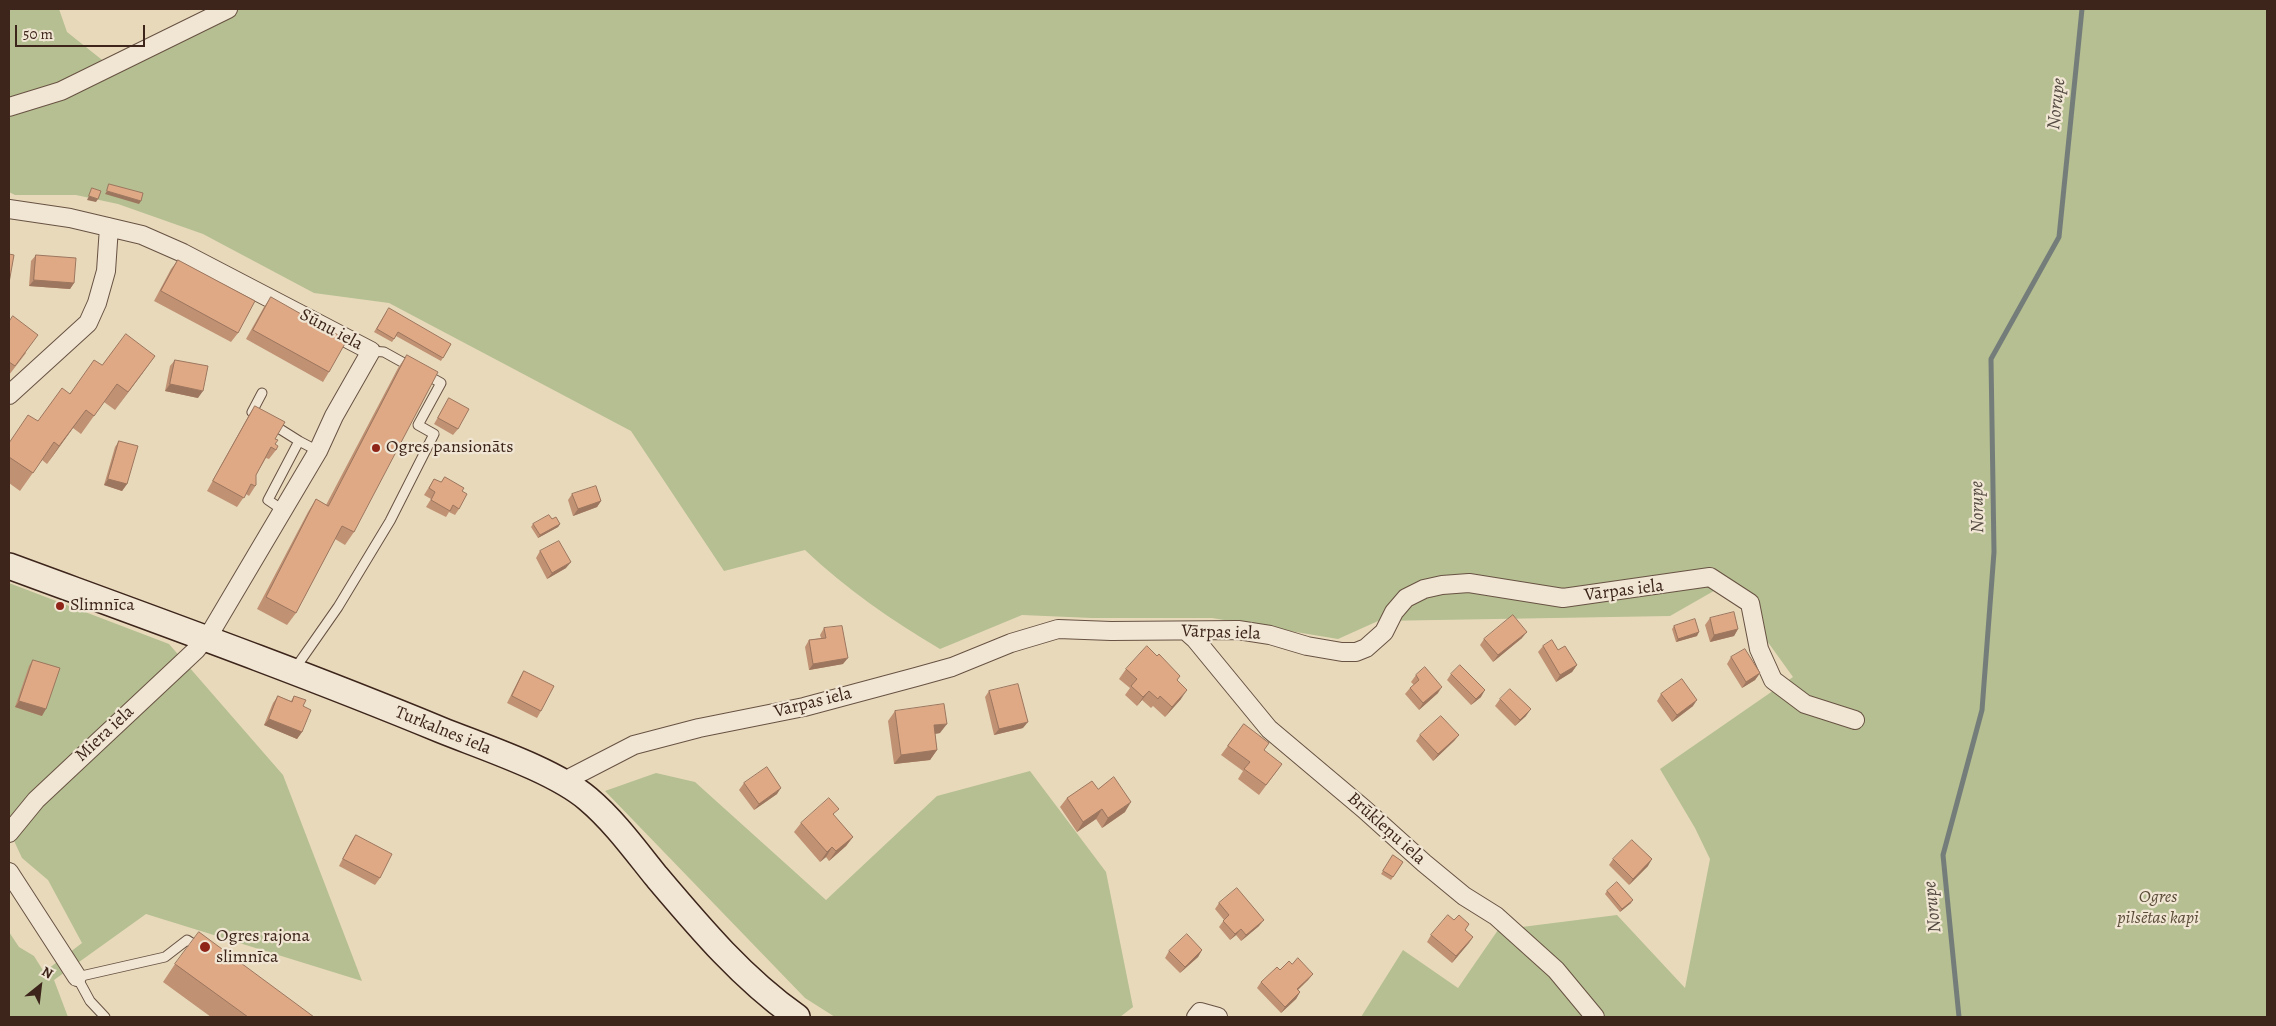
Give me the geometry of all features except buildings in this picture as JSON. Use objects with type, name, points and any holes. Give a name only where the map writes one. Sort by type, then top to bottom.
[{"type":"main road","name":"Turkalnes iela","points":[[9,566],[417,720],[526,765],[566,784],[587,798],[617,829],[702,930],[737,968],[767,996],[797,1017]]},
{"type":"street","points":[[9,107],[60,90],[228,9]]},
{"type":"street","name":"Sūnu iela","points":[[9,209],[109,227],[142,235],[184,253],[371,351],[334,416],[318,452],[206,639]]},
{"type":"street","points":[[9,395],[88,323],[97,303],[106,271],[109,227]]},
{"type":"street","name":"Vārpas iela","points":[[566,784],[572,777],[634,745],[700,728],[804,707],[925,675],[952,667],[1011,642],[1058,629],[1238,630],[1270,635],[1307,646],[1342,652],[1356,652],[1366,648],[1384,632],[1394,612],[1406,598],[1424,589],[1442,585],[1469,583],[1563,598],[1710,577],[1750,603],[1759,649],[1773,680],[1805,704],[1855,720]]},
{"type":"street","name":"Brūkleņu iela","points":[[1186,631],[1195,639],[1269,729],[1364,809],[1424,864],[1464,896],[1496,916],[1556,970],[1596,1017]]},
{"type":"street","name":"Miera iela","points":[[9,833],[36,800],[206,639]]},
{"type":"street","points":[[9,872],[77,976]]},
{"type":"street","points":[[1196,1017],[1200,1012],[1218,1017]]},
{"type":"lane","points":[[293,673],[338,607],[386,527],[434,434],[418,425],[441,383],[384,352],[371,351]]},
{"type":"lane","points":[[262,393],[252,412],[318,452]]},
{"type":"lane","points":[[284,511],[268,500],[299,441]]},
{"type":"lane","points":[[105,1017],[90,1001],[77,976],[165,957],[188,940],[206,953]]},
{"type":"green space","name":"Ogres pilsētas kapi","points":[[9,9],[59,9],[67,32],[111,67],[228,9],[2267,9],[2267,1017],[1361,1017],[1403,950],[1458,988],[1498,930],[1617,915],[1685,988],[1710,859],[1695,828],[1660,769],[1793,677],[1726,584],[1670,616],[1378,621],[1338,639],[1212,618],[1092,618],[1022,615],[940,649],[869,603],[836,578],[805,550],[724,571],[631,431],[389,303],[314,293],[203,234],[118,204],[76,195],[15,195],[9,192]]},
{"type":"green space","points":[[9,583],[169,644],[283,775],[362,981],[146,914],[54,980],[68,1017],[9,1017],[9,932],[19,947],[34,956],[44,972],[82,943],[48,880],[22,858],[9,830]]},
{"type":"green space","points":[[1030,771],[1106,872],[1133,1007],[1120,1017],[835,1017],[805,998],[605,791],[656,773],[695,782],[826,900],[937,796]]},
{"type":"waterway","name":"Norupe","points":[[1959,1017],[1943,855],[1982,710],[1994,552],[1991,359],[2059,237],[2082,9]]},
{"type":"place","name":"Ogres pansionāts","points":[[376,448]]},
{"type":"place","name":"Slimnīca","points":[[60,606]]},
{"type":"place","name":"Ogres rajona slimnīca","points":[[205,947]]}]
